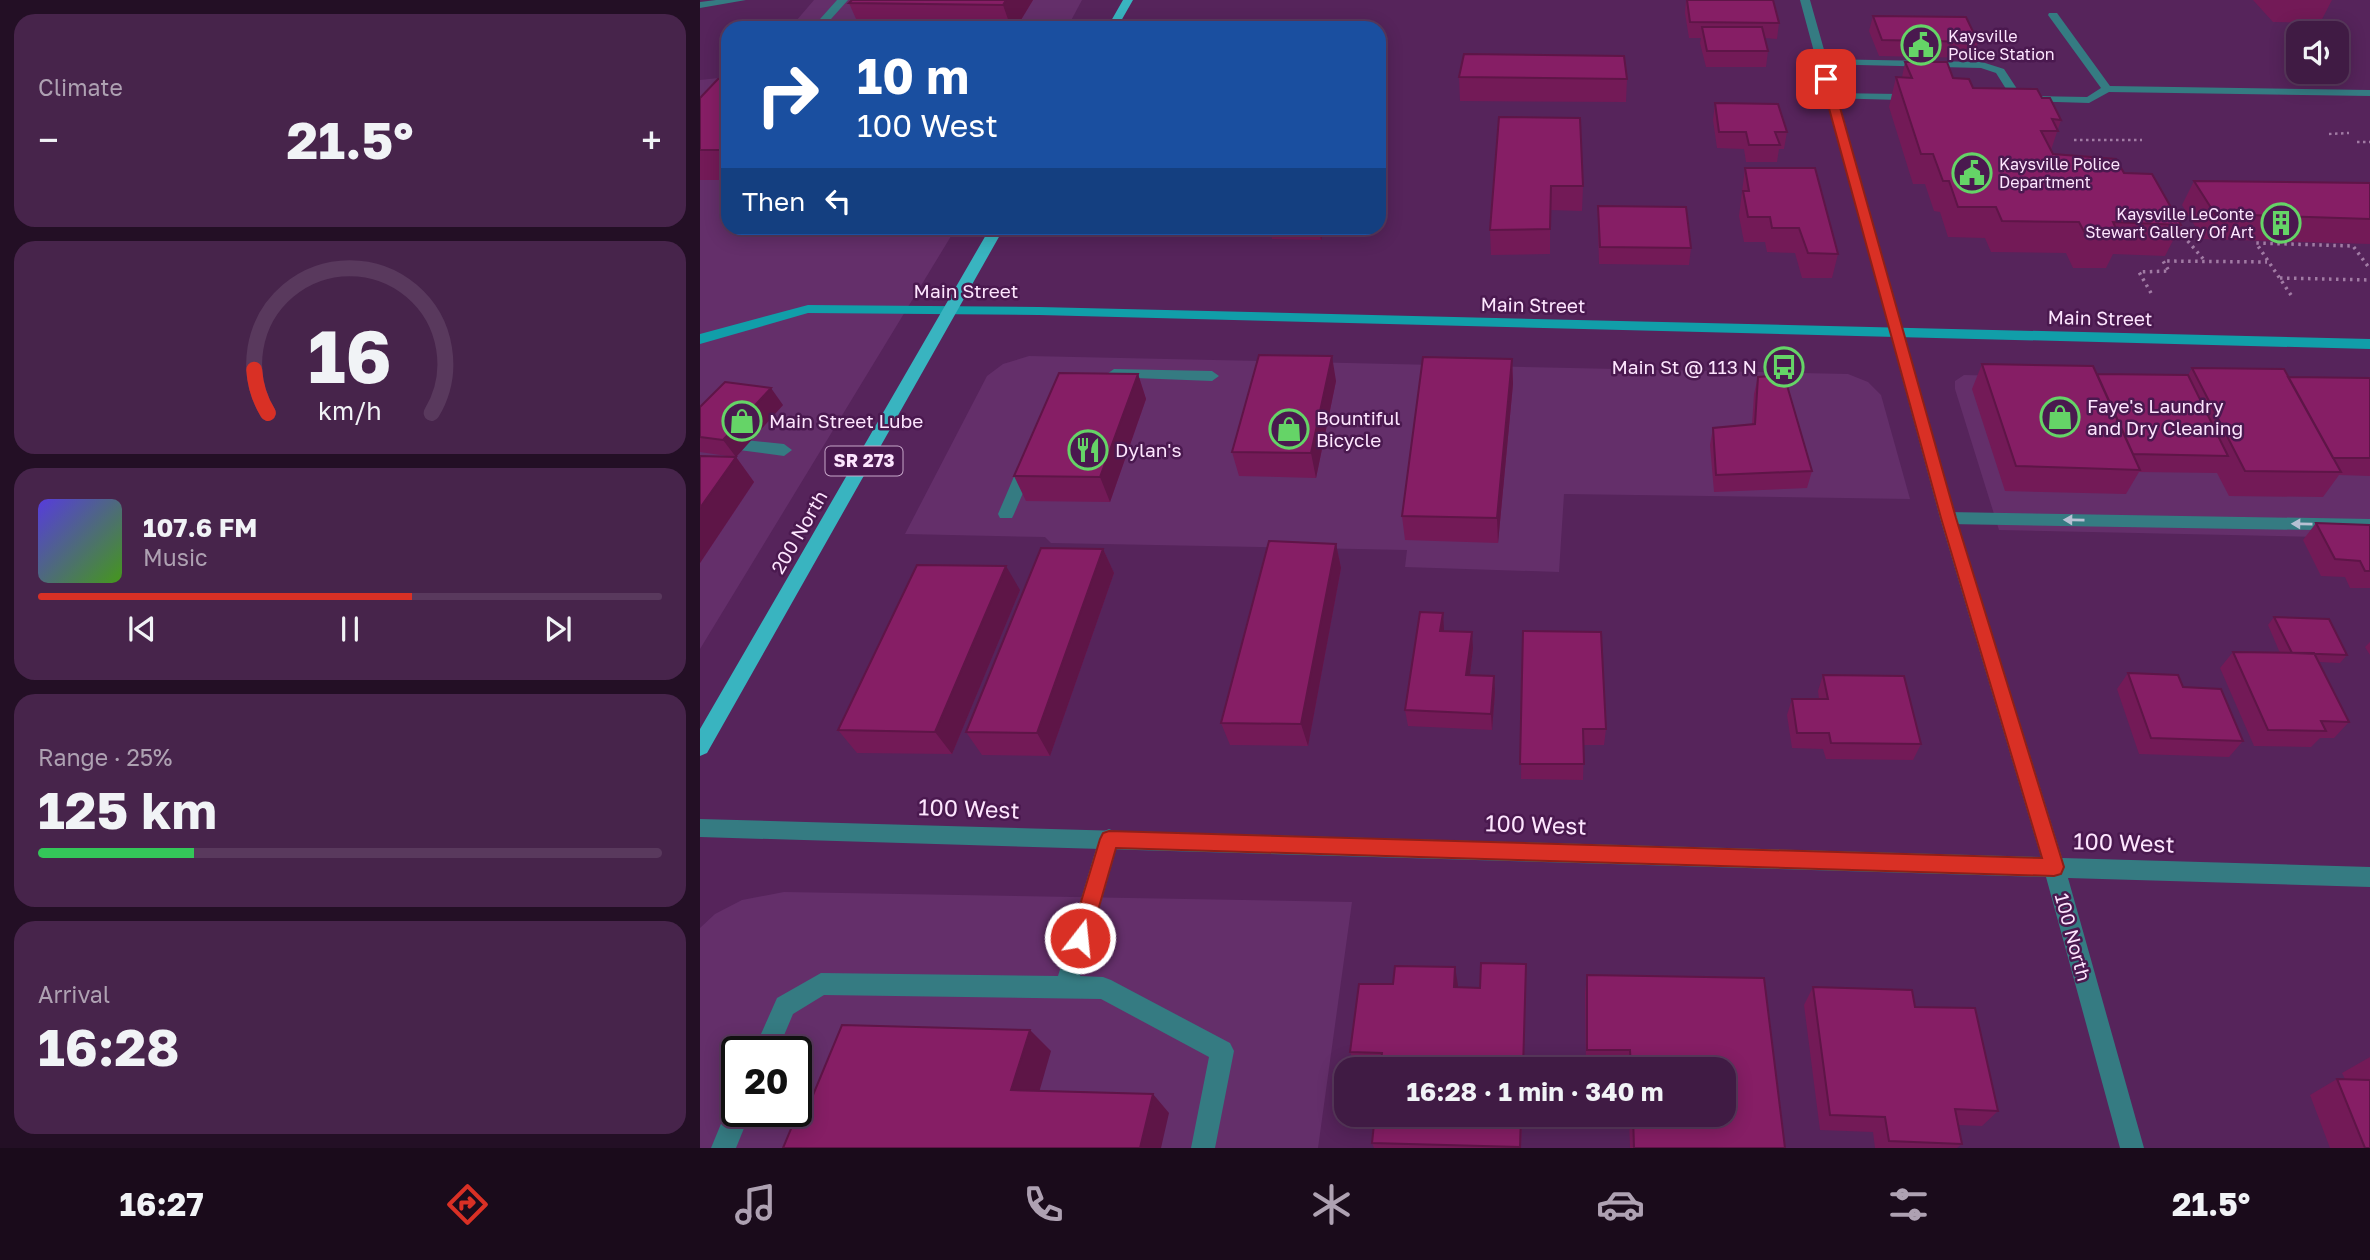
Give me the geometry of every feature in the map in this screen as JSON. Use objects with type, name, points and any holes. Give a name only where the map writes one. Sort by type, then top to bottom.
[{"type":"main road","points":[[1116,21],[1128,0]]},
{"type":"main road","name":"200 North","points":[[700,747],[993,235]]},
{"type":"main road","name":"Main Street","points":[[700,339],[808,309],[950,310],[2370,344]]},
{"type":"street","points":[[700,5],[741,0]]},
{"type":"street","points":[[824,21],[843,0]]},
{"type":"street","name":"100 North","points":[[1805,0],[1948,518],[2054,867],[2132,1148]]},
{"type":"street","points":[[2053,15],[2107,89]]},
{"type":"street","points":[[1822,62],[1982,65],[2000,71],[2011,98],[2089,100],[2107,89],[2370,93]]},
{"type":"street","points":[[1831,96],[1900,97]]},
{"type":"street","points":[[1093,374],[1212,376]]},
{"type":"street","points":[[745,446],[784,450]]},
{"type":"street","points":[[1006,514],[1033,450]]},
{"type":"street","points":[[1948,518],[2370,525]]},
{"type":"street","name":"100 West","points":[[700,828],[2370,877]]},
{"type":"street","points":[[1066,987],[1109,839]]},
{"type":"street","points":[[772,1036],[785,1006],[821,984],[1102,988],[1222,1051],[1203,1148]]},
{"type":"street","points":[[723,1148],[732,1127]]},
{"type":"path","points":[[2329,134],[2349,133]]},
{"type":"path","points":[[2074,140],[2142,140]]},
{"type":"path","points":[[2357,142],[2370,142]]},
{"type":"path","points":[[2171,221],[2204,261]]},
{"type":"path","points":[[2291,295],[2256,243],[2353,246],[2369,267]]},
{"type":"path","points":[[2151,293],[2139,272],[2169,271],[2163,261],[2268,262]]},
{"type":"path","points":[[2279,278],[2370,280]]},
{"type":"shaded area","points":[[814,0],[1082,0],[1071,21],[796,21]]},
{"type":"shaded area","points":[[721,78],[721,235],[952,235],[700,649],[700,80]]},
{"type":"shaded area","points":[[1029,356],[1848,374],[1868,382],[1881,395],[1910,499],[1564,494],[1559,572],[1405,567],[1407,550],[1051,543],[1045,537],[905,534],[987,376],[1003,364]]},
{"type":"shaded area","points":[[1964,375],[2370,385],[2370,538],[1999,530],[1955,389],[1955,381]]},
{"type":"shaded area","points":[[784,892],[1352,902],[1318,1148],[700,1148],[700,928],[715,914],[742,900]]},
{"type":"building","points":[[852,0],[1006,0],[1003,5],[849,3]]},
{"type":"building","points":[[1687,0],[1773,0],[1779,23],[1690,22]]},
{"type":"building","points":[[1873,16],[1966,17],[1978,42],[1882,40]]},
{"type":"building","points":[[1702,27],[1762,27],[1768,51],[1707,51]]},
{"type":"building","points":[[1464,54],[1624,56],[1627,79],[1459,77]]},
{"type":"building","name":"Kaysville Police Department","points":[[1905,62],[1947,62],[1953,78],[1969,79],[1973,88],[2037,89],[2042,98],[2050,98],[2061,120],[2052,119],[2058,131],[2041,131],[2053,154],[2116,159],[2124,173],[2152,174],[2181,225],[2113,222],[2120,237],[2087,237],[2079,222],[2002,221],[1996,207],[1958,207],[1949,181],[1943,181],[1933,154],[1921,154],[1896,77],[1912,78]]},
{"type":"building","points":[[721,79],[721,150],[700,150],[700,98]]},
{"type":"building","points":[[1715,103],[1778,104],[1787,132],[1775,132],[1780,145],[1749,145],[1746,132],[1719,132]]},
{"type":"building","points":[[1499,117],[1580,118],[1583,186],[1551,186],[1550,229],[1490,230]]},
{"type":"building","points":[[1745,168],[1815,168],[1838,254],[1808,253],[1799,228],[1772,228],[1770,217],[1748,217],[1743,191],[1749,191]]},
{"type":"building","points":[[2194,181],[2370,183],[2370,219],[2215,214]]},
{"type":"building","points":[[1598,206],[1686,207],[1691,248],[1600,247]]},
{"type":"building","name":"Bountiful Bicycle","points":[[1259,355],[1332,356],[1311,453],[1232,452]]},
{"type":"building","points":[[1423,357],[1512,359],[1497,518],[1402,516]]},
{"type":"building","points":[[1982,364],[2093,366],[2140,470],[2016,466]]},
{"type":"building","points":[[2192,368],[2284,369],[2341,472],[2245,471]]},
{"type":"building","points":[[1059,373],[1138,374],[1100,477],[1014,476]]},
{"type":"building","points":[[2097,374],[2188,375],[2228,456],[2133,454]]},
{"type":"building","points":[[1784,375],[1812,471],[1716,475],[1713,428],[1755,424],[1758,377]]},
{"type":"building","points":[[2288,377],[2370,378],[2370,458],[2333,458]]},
{"type":"building","points":[[725,382],[771,388],[723,440],[700,437],[700,407]]},
{"type":"building","points":[[700,456],[736,457],[700,508]]},
{"type":"building","points":[[2316,523],[2370,525],[2370,571],[2365,571],[2360,561],[2335,559]]},
{"type":"building","points":[[1269,541],[1336,544],[1301,724],[1221,723]]},
{"type":"building","points":[[1041,548],[1103,549],[1037,733],[966,732]]},
{"type":"building","points":[[917,565],[1006,566],[935,732],[838,730]]},
{"type":"building","points":[[1420,612],[1443,613],[1440,631],[1472,632],[1466,675],[1494,676],[1491,714],[1405,710]]},
{"type":"building","points":[[2274,617],[2329,619],[2347,655],[2292,653]]},
{"type":"building","points":[[1523,631],[1601,632],[1606,729],[1583,729],[1584,764],[1520,764]]},
{"type":"building","points":[[2233,652],[2314,653],[2349,722],[2321,721],[2326,731],[2268,730]]},
{"type":"building","points":[[2128,673],[2178,675],[2183,687],[2221,689],[2243,741],[2151,738]]},
{"type":"building","points":[[1823,675],[1904,676],[1921,744],[1831,743],[1829,733],[1797,733],[1792,699],[1828,699]]},
{"type":"building","points":[[1481,963],[1526,964],[1523,1057],[1382,1057],[1382,1053],[1350,1052],[1359,984],[1393,984],[1395,966],[1455,967],[1454,987],[1480,988]]},
{"type":"building","points":[[1587,975],[1764,978],[1785,1148],[1634,1148],[1633,1127],[1736,1127],[1736,1057],[1630,1057],[1630,1050],[1587,1050]]},
{"type":"building","points":[[1813,987],[1912,990],[1915,1007],[1975,1008],[1998,1111],[1955,1109],[1962,1144],[1889,1141],[1885,1117],[1830,1115]]},
{"type":"building","points":[[842,1025],[1030,1030],[1011,1090],[1153,1094],[1140,1148],[783,1148],[792,1127],[812,1127],[812,1098]]},
{"type":"building","points":[[2337,1079],[2370,1080],[2370,1148],[2365,1148]]},
{"type":"building","points":[[1374,1127],[1521,1127],[1520,1147],[1372,1143]]},
{"type":"place","name":"Kaysville Police Station","points":[[1921,45]]},
{"type":"place","name":"Kaysville Police Department","points":[[1972,173]]},
{"type":"place","name":"Kaysville LeConte Stewart Gallery Of Art","points":[[2281,223]]},
{"type":"place","name":"Main St @ 113 N","points":[[1784,367]]},
{"type":"place","name":"Faye's Laundry and Dry Cleaning","points":[[2060,417]]},
{"type":"place","name":"Main Street Lube","points":[[742,421]]},
{"type":"place","name":"Bountiful Bicycle","points":[[1289,429]]},
{"type":"place","name":"Dylan's","points":[[1088,450]]},
{"type":"route","points":[[1080,938],[1109,839],[2054,867],[1948,518],[1826,79]]}]
